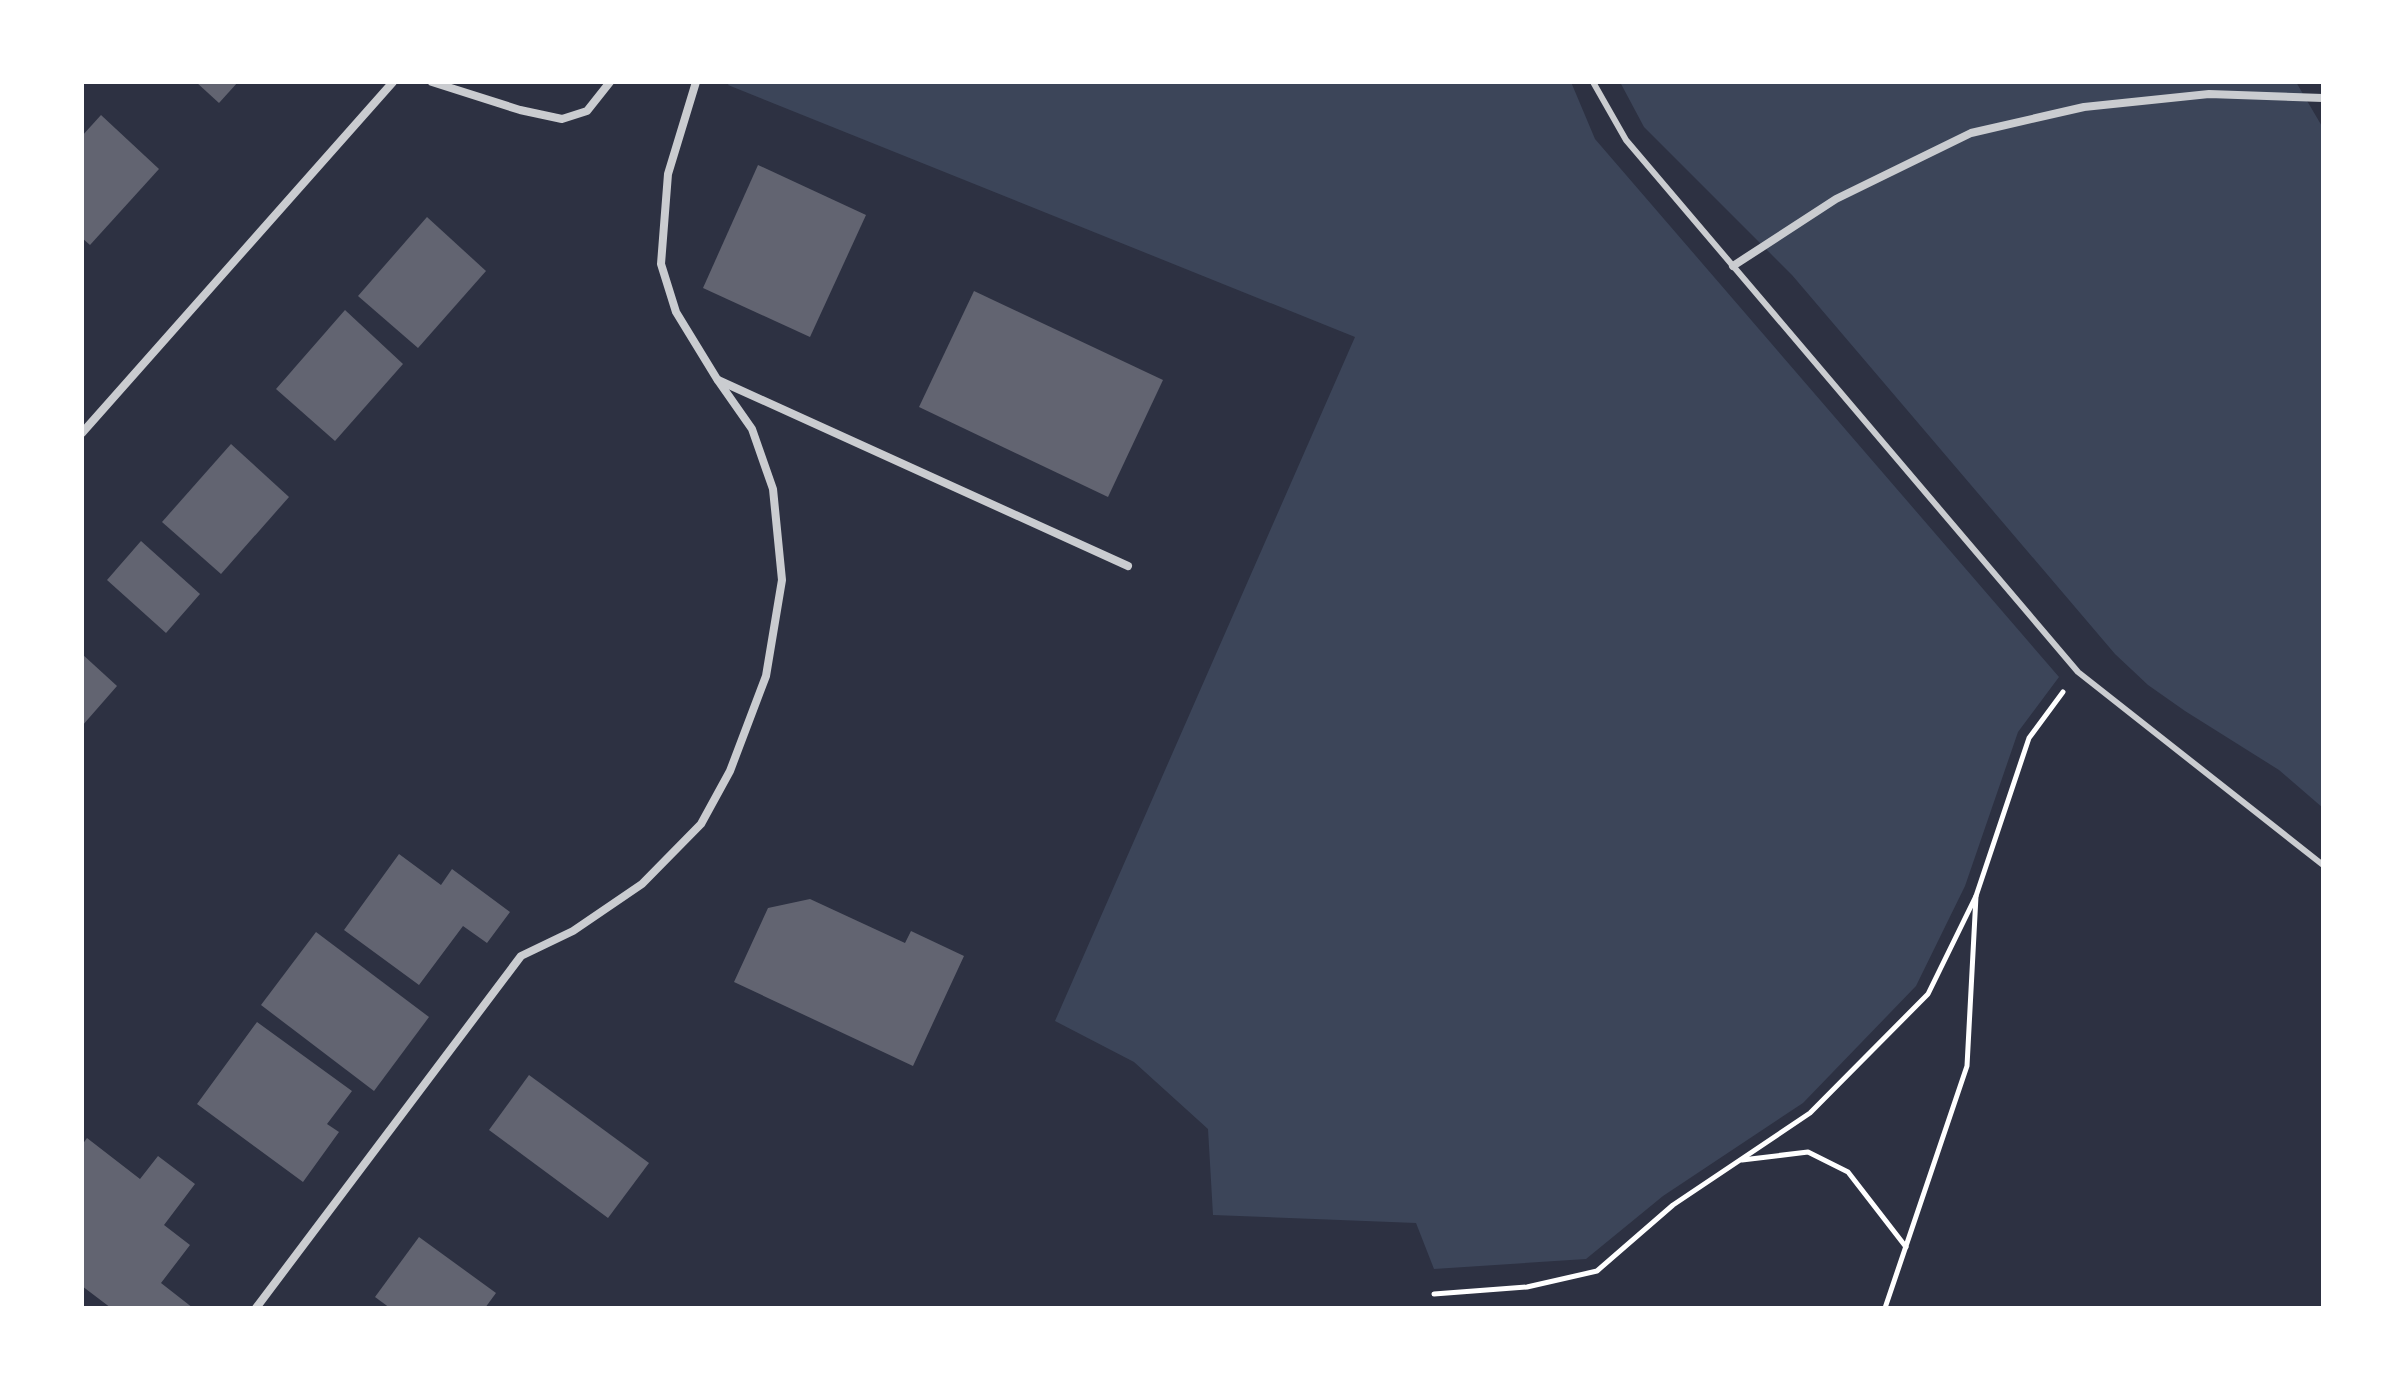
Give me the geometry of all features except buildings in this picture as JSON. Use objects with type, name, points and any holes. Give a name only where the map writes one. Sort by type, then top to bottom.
[{"type":"street","points":[[82,433],[393,82]]},
{"type":"street","points":[[432,82],[520,110],[562,119],[587,111],[610,82]]},
{"type":"street","points":[[256,1308],[521,956],[573,931],[642,884],[701,824],[730,771],[766,676],[782,580],[773,489],[752,429],[676,312],[661,264],[668,174],[696,82]]},
{"type":"street","points":[[1733,266],[1836,199],[1971,133],[2084,107],[2209,94],[2323,98]]},
{"type":"street","points":[[717,379],[1128,566]]},
{"type":"lane","points":[[1593,82],[1626,140],[2078,672],[2323,865]]},
{"type":"path","points":[[1434,1294],[1527,1287],[1597,1271],[1673,1205],[1810,1113],[1928,994],[1976,896],[2029,738],[2078,672]]},
{"type":"path","points":[[1885,1308],[1967,1066],[1976,896]]},
{"type":"path","points":[[1741,1160],[1808,1152],[1848,1172],[1906,1247]]},
{"type":"shaded area","points":[[730,82],[1571,82],[1595,139],[2059,677],[2018,732],[1965,886],[1916,986],[1803,1103],[1663,1196],[1586,1259],[1434,1269],[1416,1223],[1213,1215],[1208,1129],[1134,1062],[1055,1021],[1355,337],[728,85]]},
{"type":"shaded area","points":[[1620,82],[2296,82],[2323,128],[2323,808],[2279,770],[2148,685],[2115,654],[1792,275],[1644,127]]}]
